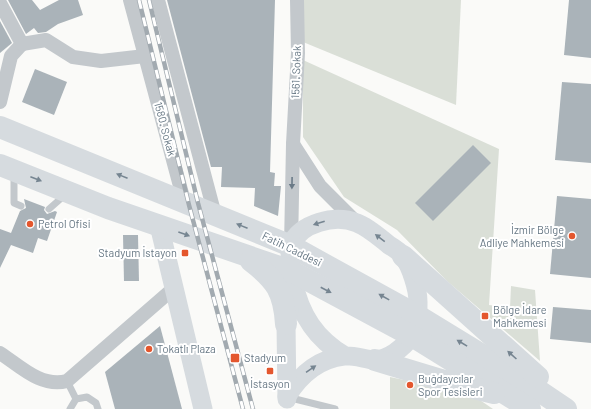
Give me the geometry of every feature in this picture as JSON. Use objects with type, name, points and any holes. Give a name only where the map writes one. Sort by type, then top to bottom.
[{"type":"main road","name":"Fatih Caddesi","points":[[0,127],[291,246],[415,326]]},
{"type":"main road","name":"Fatih Caddesi","points":[[7,168],[68,192],[244,255],[293,278],[415,326],[526,382],[566,409]]},
{"type":"main road","points":[[345,356],[328,346],[303,314],[293,278],[291,246],[301,231],[319,222],[333,220],[356,222],[377,235],[403,256],[572,409]]},
{"type":"main road","points":[[159,225],[203,409]]},
{"type":"main road","points":[[244,255],[265,271],[277,287],[284,305],[286,324],[287,401]]},
{"type":"main road","points":[[375,360],[396,353],[415,326],[418,290],[403,256]]},
{"type":"main road","points":[[286,324],[293,278]]},
{"type":"main road","points":[[415,326],[523,404]]},
{"type":"main road","points":[[287,401],[298,380],[309,370],[325,360],[345,356],[375,360],[523,404]]},
{"type":"street","name":"1580. Sokak","points":[[130,0],[184,201]]},
{"type":"street","points":[[158,0],[215,215]]},
{"type":"street","name":"1561. Sokak","points":[[291,246],[293,144],[298,53],[297,0]]},
{"type":"street","points":[[0,3],[22,44]]},
{"type":"street","points":[[0,102],[11,56],[22,44],[46,40],[73,57],[101,61],[145,56]]},
{"type":"street","points":[[293,144],[320,186],[356,222]]},
{"type":"street","points":[[0,353],[42,381],[58,384],[67,381],[174,288]]},
{"type":"lane","points":[[7,168],[14,203],[21,206]]},
{"type":"lane","points":[[49,209],[68,192]]},
{"type":"lane","points":[[67,381],[76,399]]},
{"type":"lane","points":[[70,409],[76,399],[87,397],[92,399],[98,409]]},
{"type":"lane","points":[[287,401],[335,409]]},
{"type":"shaded area","points":[[303,0],[461,0],[456,105],[303,42]]},
{"type":"shaded area","points":[[303,60],[499,149],[489,305],[510,308],[511,286],[535,290],[540,361],[447,281],[397,230],[344,197],[303,137]]},
{"type":"shaded area","name":"Buğdaycılar Spor Tesisleri","points":[[390,377],[471,394],[493,409],[390,409]]},
{"type":"building","points":[[8,0],[32,0],[40,10],[59,0],[78,0],[83,15],[58,24],[46,32],[38,33],[34,28],[26,34]]},
{"type":"building","points":[[167,0],[275,0],[270,172],[275,173],[274,186],[281,186],[278,216],[254,206],[255,188],[221,187],[222,167],[211,167]]},
{"type":"building","points":[[569,0],[591,0],[591,58],[564,55]]},
{"type":"building","points":[[0,21],[12,43],[0,53]]},
{"type":"building","points":[[35,69],[67,82],[54,115],[22,102]]},
{"type":"building","points":[[562,82],[591,84],[591,163],[555,160]]},
{"type":"building","points":[[473,145],[491,163],[433,221],[415,203]]},
{"type":"building","name":"İzmir Bölge Adliye Mahkemesi","points":[[557,196],[591,199],[591,278],[550,274]]},
{"type":"building","points":[[24,199],[45,207],[44,210],[47,214],[55,211],[57,212],[47,241],[38,238],[33,253],[11,245],[0,268],[0,229],[11,233],[20,211],[26,208]]},
{"type":"building","points":[[123,235],[138,235],[139,281],[124,281]]},
{"type":"building","points":[[553,307],[591,310],[591,343],[550,339]]},
{"type":"building","name":"Tokatlı Plaza","points":[[160,326],[182,409],[115,409],[105,372]]},
{"type":"railway","points":[[139,0],[189,205],[243,409]]},
{"type":"railway","points":[[149,0],[198,203],[253,409]]},
{"type":"place","name":"Petrol Ofisi","points":[[30,224]]},
{"type":"place","name":"İzmir Bölge Adliye Mahkemesi","points":[[572,236]]},
{"type":"place","name":"Stadyum İstayon","points":[[185,253]]},
{"type":"place","name":"Bölge İdare Mahkemesi","points":[[485,316]]},
{"type":"place","name":"Tokatlı Plaza","points":[[149,349]]},
{"type":"place","name":"Stadyum","points":[[235,358]]},
{"type":"place","name":"İstasyon","points":[[270,371]]},
{"type":"place","name":"Buğdaycılar Spor Tesisleri","points":[[410,385]]}]
